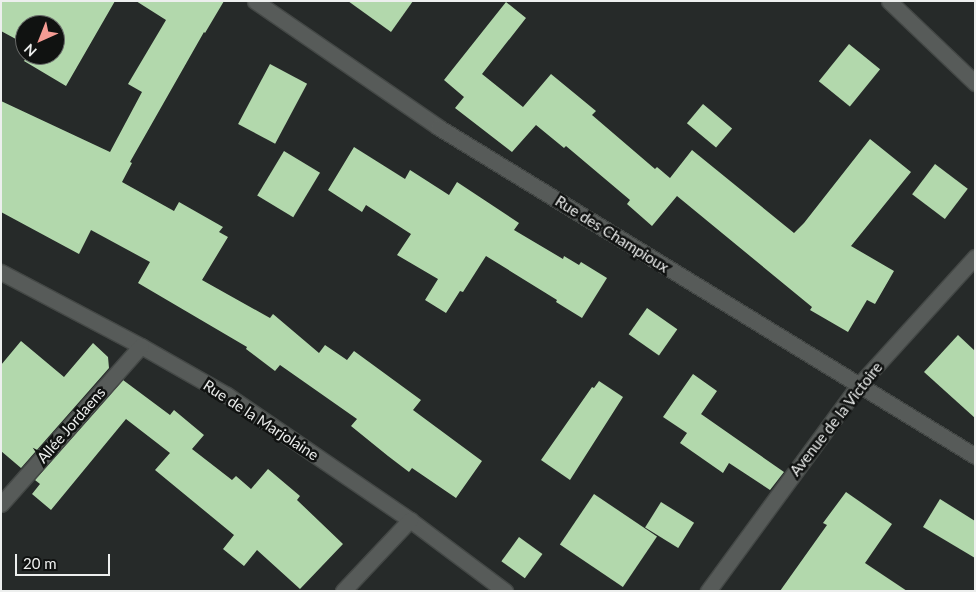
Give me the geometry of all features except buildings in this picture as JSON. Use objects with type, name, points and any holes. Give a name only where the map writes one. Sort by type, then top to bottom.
[{"type":"street","name":"Rue des Champioux","points":[[255,1],[438,127],[975,456]]},
{"type":"street","points":[[888,1],[975,83]]},
{"type":"street","name":"Avenue de la Victoire","points":[[708,591],[858,386],[975,257]]},
{"type":"street","name":"Rue de la Marjolaine","points":[[1,272],[141,346],[228,395],[410,520],[505,591]]},
{"type":"street","name":"Allée Jordaens","points":[[1,504],[141,346]]},
{"type":"street","points":[[343,591],[410,520]]}]
